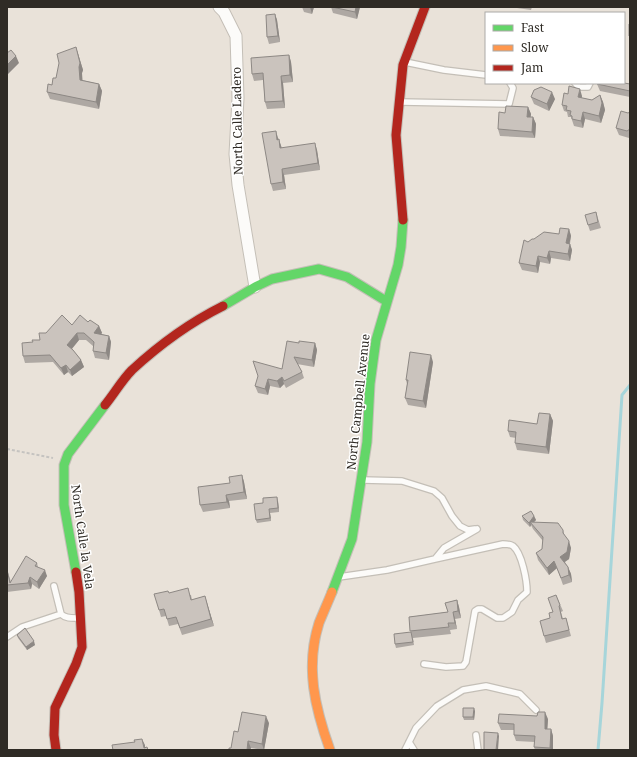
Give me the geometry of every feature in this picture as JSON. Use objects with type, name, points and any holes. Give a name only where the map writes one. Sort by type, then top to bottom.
[{"type":"main road","name":"North Campbell Avenue","points":[[330,750],[322,730],[314,695],[312,673],[313,654],[320,624],[352,539],[368,442],[370,384],[376,340],[386,301],[398,265],[401,247],[403,226],[396,136],[405,62],[425,7]]},
{"type":"main road","name":"North Calle la Vela","points":[[56,750],[54,735],[55,708],[76,664],[82,647],[79,592],[64,505],[63,477],[68,454],[131,371],[169,340],[211,312],[238,298],[255,286],[272,279],[319,269],[347,277],[386,301]]},
{"type":"street","name":"North Calle Ladero","points":[[219,7],[224,12],[236,36],[238,98],[235,154],[238,185],[255,286]]},
{"type":"lane","points":[[405,62],[444,70],[485,75]]},
{"type":"lane","points":[[400,102],[509,104],[512,88],[510,84]]},
{"type":"lane","points":[[576,84],[579,88],[588,87],[590,84]]},
{"type":"lane","points":[[361,480],[402,481],[434,491],[442,498],[452,516],[460,526],[468,530],[477,529],[444,548],[435,559]]},
{"type":"lane","points":[[337,577],[387,570],[503,544],[510,544],[514,547],[520,558],[527,582],[527,592],[518,600],[512,612],[503,618],[497,618],[482,609],[475,611],[466,662],[463,666],[446,667],[424,664]]},
{"type":"lane","points":[[54,586],[61,614],[68,618],[80,618]]},
{"type":"lane","points":[[7,637],[22,627],[61,614]]},
{"type":"lane","points":[[406,750],[416,728],[437,706],[463,690],[486,686],[520,694],[536,710]]},
{"type":"lane","points":[[476,735],[478,750]]},
{"type":"lane","points":[[409,742],[414,750]]},
{"type":"path","points":[[7,448],[66,461]]},
{"type":"building","points":[[332,7],[356,7],[355,12]]},
{"type":"building","points":[[275,14],[278,36],[267,37],[266,15]]},
{"type":"building","points":[[630,24],[630,36],[629,36]]},
{"type":"building","points":[[76,47],[80,63],[80,80],[99,84],[96,102],[47,92],[48,84],[52,85],[53,78],[56,78],[59,63],[57,54]]},
{"type":"building","points":[[11,50],[16,56],[7,65],[7,53]]},
{"type":"building","points":[[289,55],[290,75],[281,76],[283,101],[265,102],[263,73],[252,74],[251,58]]},
{"type":"building","points":[[597,84],[630,84],[630,91]]},
{"type":"building","points":[[569,86],[580,89],[578,97],[592,100],[600,95],[602,103],[599,116],[583,112],[581,121],[572,119],[572,116],[570,115],[571,111],[566,110],[567,106],[562,105],[564,93],[568,94]]},
{"type":"building","points":[[541,87],[552,92],[547,104],[531,97],[534,90]]},
{"type":"building","points":[[506,106],[528,107],[527,117],[533,117],[532,132],[498,129],[499,112],[505,113]]},
{"type":"building","points":[[621,111],[628,113],[630,112],[630,129],[627,131],[616,128]]},
{"type":"building","points":[[276,131],[280,148],[315,143],[318,163],[282,169],[283,182],[271,184],[262,133]]},
{"type":"building","points":[[596,212],[598,222],[588,225],[585,215]]},
{"type":"building","points":[[560,228],[569,229],[566,243],[570,244],[568,254],[549,251],[547,258],[538,256],[536,266],[519,263],[524,240],[528,242],[544,232],[559,234]]},
{"type":"building","points":[[62,315],[72,325],[80,315],[88,322],[90,320],[99,326],[94,333],[109,336],[106,353],[93,351],[94,342],[84,333],[77,333],[67,345],[81,360],[70,370],[66,365],[61,368],[50,355],[23,356],[22,343],[33,342],[32,340],[40,340],[39,333],[46,333]]},
{"type":"building","points":[[287,341],[315,343],[312,360],[294,357],[302,372],[284,381],[282,377],[277,381],[268,379],[265,389],[255,386],[258,376],[253,361],[282,369]]},
{"type":"building","points":[[410,352],[431,355],[423,401],[405,398]]},
{"type":"building","points":[[539,413],[550,414],[546,447],[515,443],[516,432],[508,431],[509,420],[537,424]]},
{"type":"building","points":[[242,475],[244,492],[226,495],[227,502],[200,505],[198,487],[230,483],[229,477]]},
{"type":"building","points":[[277,497],[278,508],[269,509],[270,518],[256,520],[254,504],[263,503],[263,498]]},
{"type":"building","points":[[531,511],[534,516],[529,523],[522,516]]},
{"type":"building","points":[[530,522],[558,523],[569,541],[567,552],[560,557],[568,567],[569,575],[561,578],[554,561],[547,568],[536,553],[542,549],[543,537]]},
{"type":"building","points":[[26,556],[37,563],[35,566],[45,570],[37,582],[30,577],[28,583],[7,585],[7,570],[10,583]]},
{"type":"building","points":[[188,588],[191,600],[205,596],[211,619],[180,628],[176,617],[167,619],[164,609],[159,610],[154,594],[168,591],[169,593]]},
{"type":"building","points":[[556,595],[560,605],[562,619],[566,618],[569,630],[544,636],[540,621],[550,618],[549,613],[553,612],[548,598]]},
{"type":"building","points":[[457,600],[458,611],[453,612],[455,623],[448,623],[449,627],[410,631],[409,617],[448,612],[445,603]]},
{"type":"building","points":[[25,628],[34,641],[26,647],[17,635]]},
{"type":"building","points":[[411,632],[413,642],[395,644],[394,634]]},
{"type":"building","points":[[463,708],[474,708],[473,717],[463,717]]},
{"type":"building","points":[[242,712],[266,716],[262,744],[248,741],[247,750],[229,750],[229,748],[231,748],[234,731],[238,732]]},
{"type":"building","points":[[538,712],[545,712],[545,729],[551,729],[550,748],[534,747],[535,736],[514,735],[514,724],[498,723],[499,714],[537,716]]},
{"type":"building","points":[[484,732],[498,733],[496,750],[484,750]]},
{"type":"building","points":[[142,739],[144,748],[147,747],[148,750],[113,750],[112,745],[135,742],[134,740]]},
{"type":"waterway","points":[[598,750],[622,395],[630,385]]},
{"type":"traffic: fast","points":[[332,592],[352,539],[367,442],[370,384],[376,340],[398,265],[403,220]]},
{"type":"traffic: fast","points":[[223,306],[272,279],[319,269],[347,277],[386,301]]},
{"type":"traffic: fast","points":[[76,572],[64,505],[64,465],[68,454],[105,405]]},
{"type":"traffic: slow","points":[[330,750],[316,703],[312,671],[315,639],[319,623],[332,592]]},
{"type":"traffic: jam","points":[[403,220],[396,135],[403,65],[425,7]]},
{"type":"traffic: jam","points":[[105,405],[128,374],[142,361],[187,327],[223,306]]},
{"type":"traffic: jam","points":[[56,750],[54,735],[55,708],[76,664],[82,647],[79,592],[76,572]]}]
